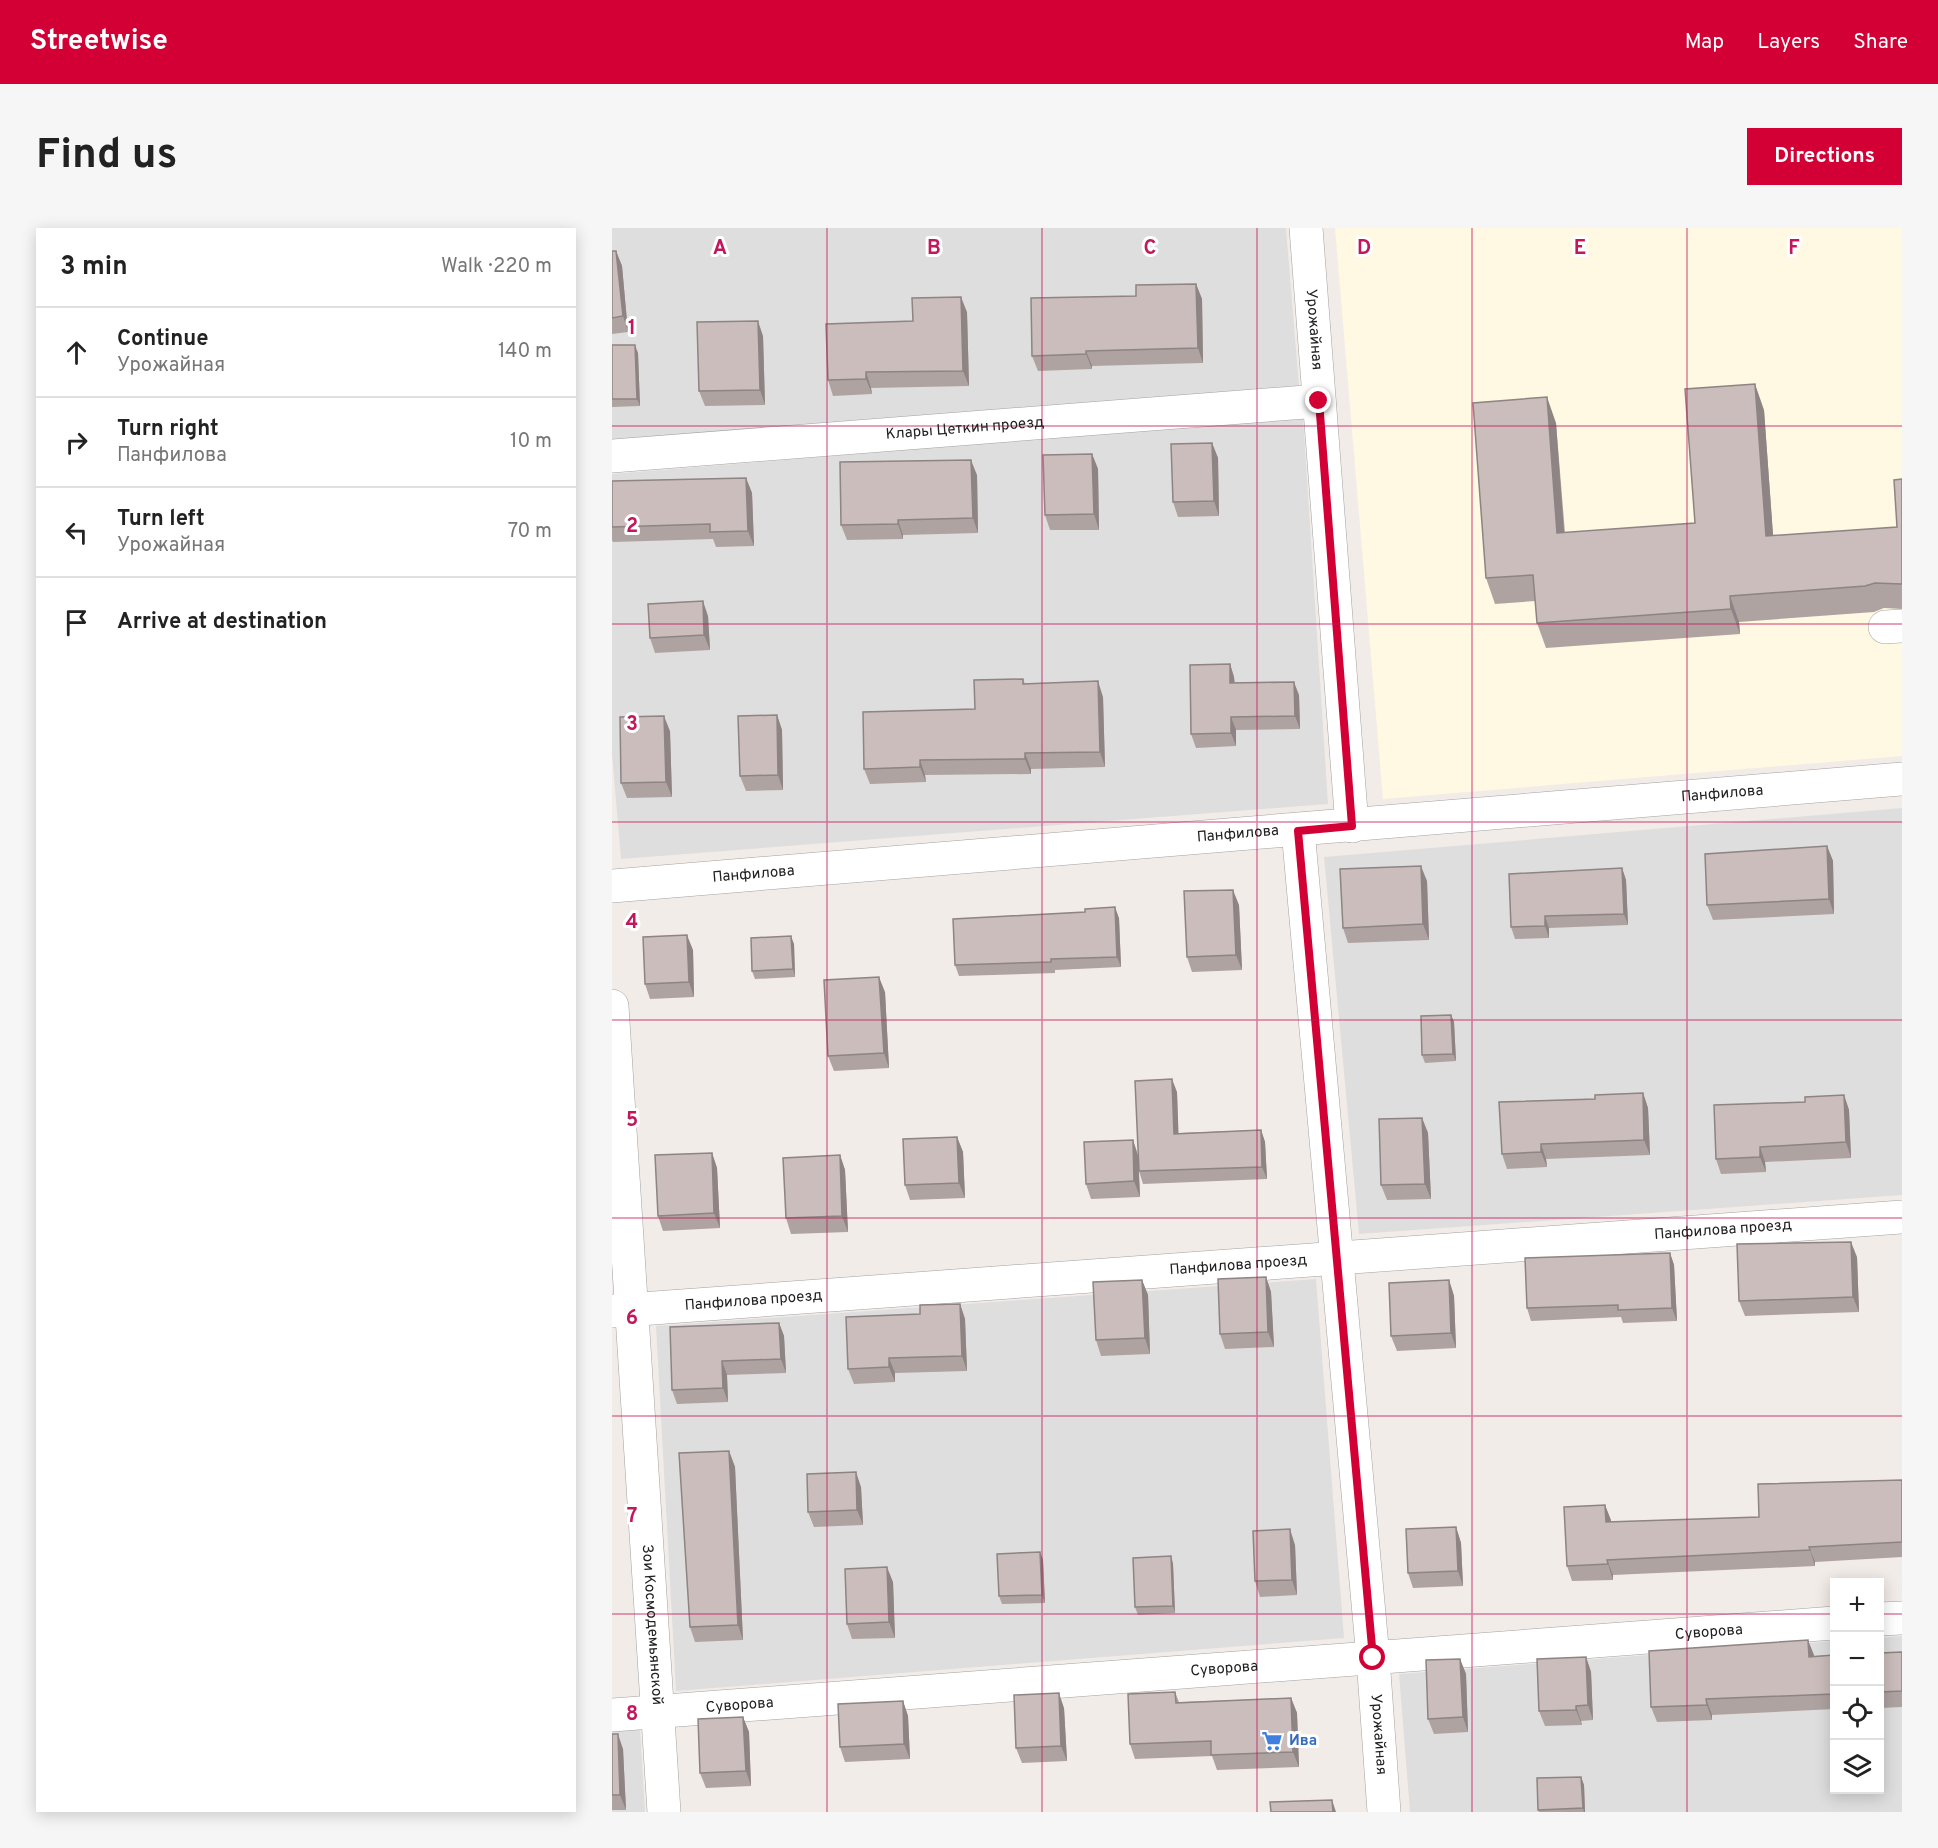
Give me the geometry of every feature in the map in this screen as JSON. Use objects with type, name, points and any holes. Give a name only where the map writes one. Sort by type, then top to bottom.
[{"type":"street","name":"Урожайная","points":[[1306,228],[1352,826]]},
{"type":"street","name":"Клары Цеткин проезд","points":[[612,456],[1319,401]]},
{"type":"street","name":"Панфилова","points":[[612,886],[1298,831],[1902,779]]},
{"type":"street","name":"Урожайная","points":[[1298,831],[1373,1658],[1384,1812]]},
{"type":"street","name":"Зои Космодемьянской","points":[[612,1006],[622,1310],[658,1712],[664,1812]]},
{"type":"street","name":"Панфилова проезд","points":[[622,1310],[1902,1216]]},
{"type":"street","points":[[1884,1619],[1902,1618]]},
{"type":"street","name":"Суворова","points":[[612,1715],[1830,1623]]},
{"type":"shaded area","points":[[612,228],[1286,228],[1299,386],[612,441]]},
{"type":"shaded area","points":[[1335,228],[1902,228],[1902,756],[1383,799]]},
{"type":"shaded area","points":[[1303,417],[1328,804],[621,859],[612,754],[612,474]]},
{"type":"shaded area","points":[[1902,808],[1902,1195],[1359,1234],[1324,857]]},
{"type":"shaded area","points":[[1316,1279],[1344,1638],[676,1691],[656,1326]]},
{"type":"shaded area","points":[[1902,1636],[1902,1812],[1410,1812],[1399,1674],[1830,1641],[1830,1794],[1884,1794],[1884,1638]]},
{"type":"shaded area","points":[[640,1729],[645,1812],[612,1812],[612,1731]]},
{"type":"building","points":[[612,251],[616,251],[623,316],[612,318]]},
{"type":"building","points":[[1196,284],[1198,348],[1086,351],[1086,354],[1032,356],[1031,298],[1136,296],[1136,285]]},
{"type":"building","points":[[961,297],[963,371],[866,372],[866,379],[828,380],[826,324],[913,321],[912,298]]},
{"type":"building","points":[[758,321],[760,390],[699,391],[697,322]]},
{"type":"building","points":[[612,345],[635,345],[637,399],[612,399]]},
{"type":"building","points":[[1755,384],[1766,536],[1897,527],[1894,480],[1902,479],[1902,584],[1875,583],[1865,586],[1730,596],[1731,609],[1537,623],[1533,575],[1486,578],[1473,403],[1547,397],[1557,533],[1695,523],[1685,389]]},
{"type":"building","points":[[1212,443],[1214,501],[1173,502],[1171,444]]},
{"type":"building","points":[[1092,454],[1094,514],[1045,515],[1043,455]]},
{"type":"building","points":[[971,460],[973,518],[898,520],[898,524],[841,525],[840,462]]},
{"type":"building","points":[[746,478],[748,531],[710,532],[710,524],[612,527],[612,481]]},
{"type":"building","points":[[703,601],[704,635],[650,638],[648,604]]},
{"type":"building","points":[[1230,664],[1230,683],[1294,682],[1295,716],[1231,717],[1231,733],[1191,734],[1190,665]]},
{"type":"building","points":[[1023,679],[1023,684],[1098,681],[1100,752],[1025,753],[1025,759],[920,760],[920,767],[864,769],[863,712],[975,709],[974,680]]},
{"type":"building","points":[[777,715],[778,775],[740,776],[738,716]]},
{"type":"building","points":[[664,716],[666,782],[621,783],[620,717]]},
{"type":"building","points":[[1827,846],[1829,899],[1707,905],[1705,854]]},
{"type":"building","points":[[1421,866],[1423,924],[1343,928],[1340,869]]},
{"type":"building","points":[[1622,868],[1624,914],[1545,916],[1545,926],[1511,927],[1509,874]]},
{"type":"building","points":[[1233,890],[1236,955],[1187,957],[1184,891]]},
{"type":"building","points":[[1115,907],[1117,957],[955,965],[953,919],[1085,912],[1085,909]]},
{"type":"building","points":[[687,935],[689,982],[645,984],[643,937]]},
{"type":"building","points":[[791,936],[793,969],[752,971],[751,938]]},
{"type":"building","points":[[879,977],[884,1053],[828,1056],[824,980]]},
{"type":"building","points":[[1451,1015],[1453,1054],[1422,1055],[1421,1016]]},
{"type":"building","points":[[1172,1079],[1174,1134],[1261,1130],[1262,1167],[1139,1171],[1135,1081]]},
{"type":"building","points":[[1643,1093],[1644,1140],[1541,1144],[1541,1152],[1502,1154],[1499,1102],[1595,1099],[1595,1095]]},
{"type":"building","points":[[1844,1095],[1846,1142],[1760,1147],[1760,1157],[1716,1159],[1714,1105],[1805,1102],[1805,1097]]},
{"type":"building","points":[[1422,1118],[1425,1184],[1381,1185],[1379,1119]]},
{"type":"building","points":[[957,1137],[959,1183],[905,1185],[903,1139]]},
{"type":"building","points":[[1133,1140],[1134,1181],[1086,1184],[1084,1142]]},
{"type":"building","points":[[712,1153],[714,1213],[658,1216],[655,1155]]},
{"type":"building","points":[[840,1155],[842,1216],[786,1218],[783,1158]]},
{"type":"building","points":[[1851,1242],[1853,1297],[1739,1301],[1737,1244]]},
{"type":"building","points":[[1670,1253],[1672,1308],[1618,1310],[1618,1305],[1527,1308],[1525,1258]]},
{"type":"building","points":[[1266,1277],[1268,1332],[1220,1334],[1218,1279]]},
{"type":"building","points":[[1142,1280],[1145,1338],[1096,1340],[1093,1282]]},
{"type":"building","points":[[1449,1280],[1451,1333],[1391,1336],[1389,1283]]},
{"type":"building","points":[[960,1304],[962,1356],[889,1358],[889,1367],[848,1369],[846,1317],[920,1314],[920,1305]]},
{"type":"building","points":[[779,1323],[781,1359],[722,1361],[723,1388],[672,1390],[670,1327]]},
{"type":"building","points":[[729,1451],[738,1625],[690,1627],[679,1453]]},
{"type":"building","points":[[856,1472],[857,1510],[808,1512],[807,1474]]},
{"type":"building","points":[[1902,1480],[1902,1542],[1809,1547],[1810,1550],[1607,1560],[1608,1564],[1567,1566],[1564,1507],[1605,1505],[1606,1522],[1759,1517],[1758,1484]]},
{"type":"building","points":[[1456,1527],[1458,1571],[1408,1573],[1406,1529]]},
{"type":"building","points":[[1290,1529],[1292,1580],[1255,1581],[1253,1531]]},
{"type":"building","points":[[1040,1552],[1042,1595],[999,1596],[997,1554]]},
{"type":"building","points":[[1171,1556],[1173,1606],[1135,1607],[1133,1558]]},
{"type":"building","points":[[887,1567],[889,1622],[847,1624],[845,1569]]},
{"type":"building","points":[[1808,1640],[1809,1657],[1830,1655],[1830,1694],[1706,1699],[1707,1705],[1651,1707],[1649,1651]]},
{"type":"building","points":[[1902,1652],[1902,1691],[1884,1692],[1884,1653]]},
{"type":"building","points":[[1586,1657],[1588,1705],[1576,1706],[1576,1710],[1539,1711],[1537,1659]]},
{"type":"building","points":[[1460,1659],[1463,1717],[1428,1719],[1426,1660]]},
{"type":"building","points":[[1175,1692],[1176,1703],[1291,1698],[1293,1752],[1211,1755],[1211,1741],[1130,1744],[1128,1694]]},
{"type":"building","points":[[1059,1693],[1061,1746],[1016,1748],[1014,1695]]},
{"type":"building","points":[[903,1701],[904,1744],[840,1747],[838,1704]]},
{"type":"building","points":[[743,1717],[746,1771],[700,1773],[698,1719]]},
{"type":"building","points":[[612,1734],[618,1734],[620,1795],[612,1795]]},
{"type":"building","points":[[1581,1777],[1583,1808],[1538,1810],[1537,1778]]},
{"type":"building","points":[[1332,1800],[1333,1812],[1271,1812],[1270,1802]]},
{"type":"place","name":"Ива","points":[[1272,1741]]},
{"type":"route","points":[[1319,401],[1352,826],[1298,831],[1373,1658]]}]
